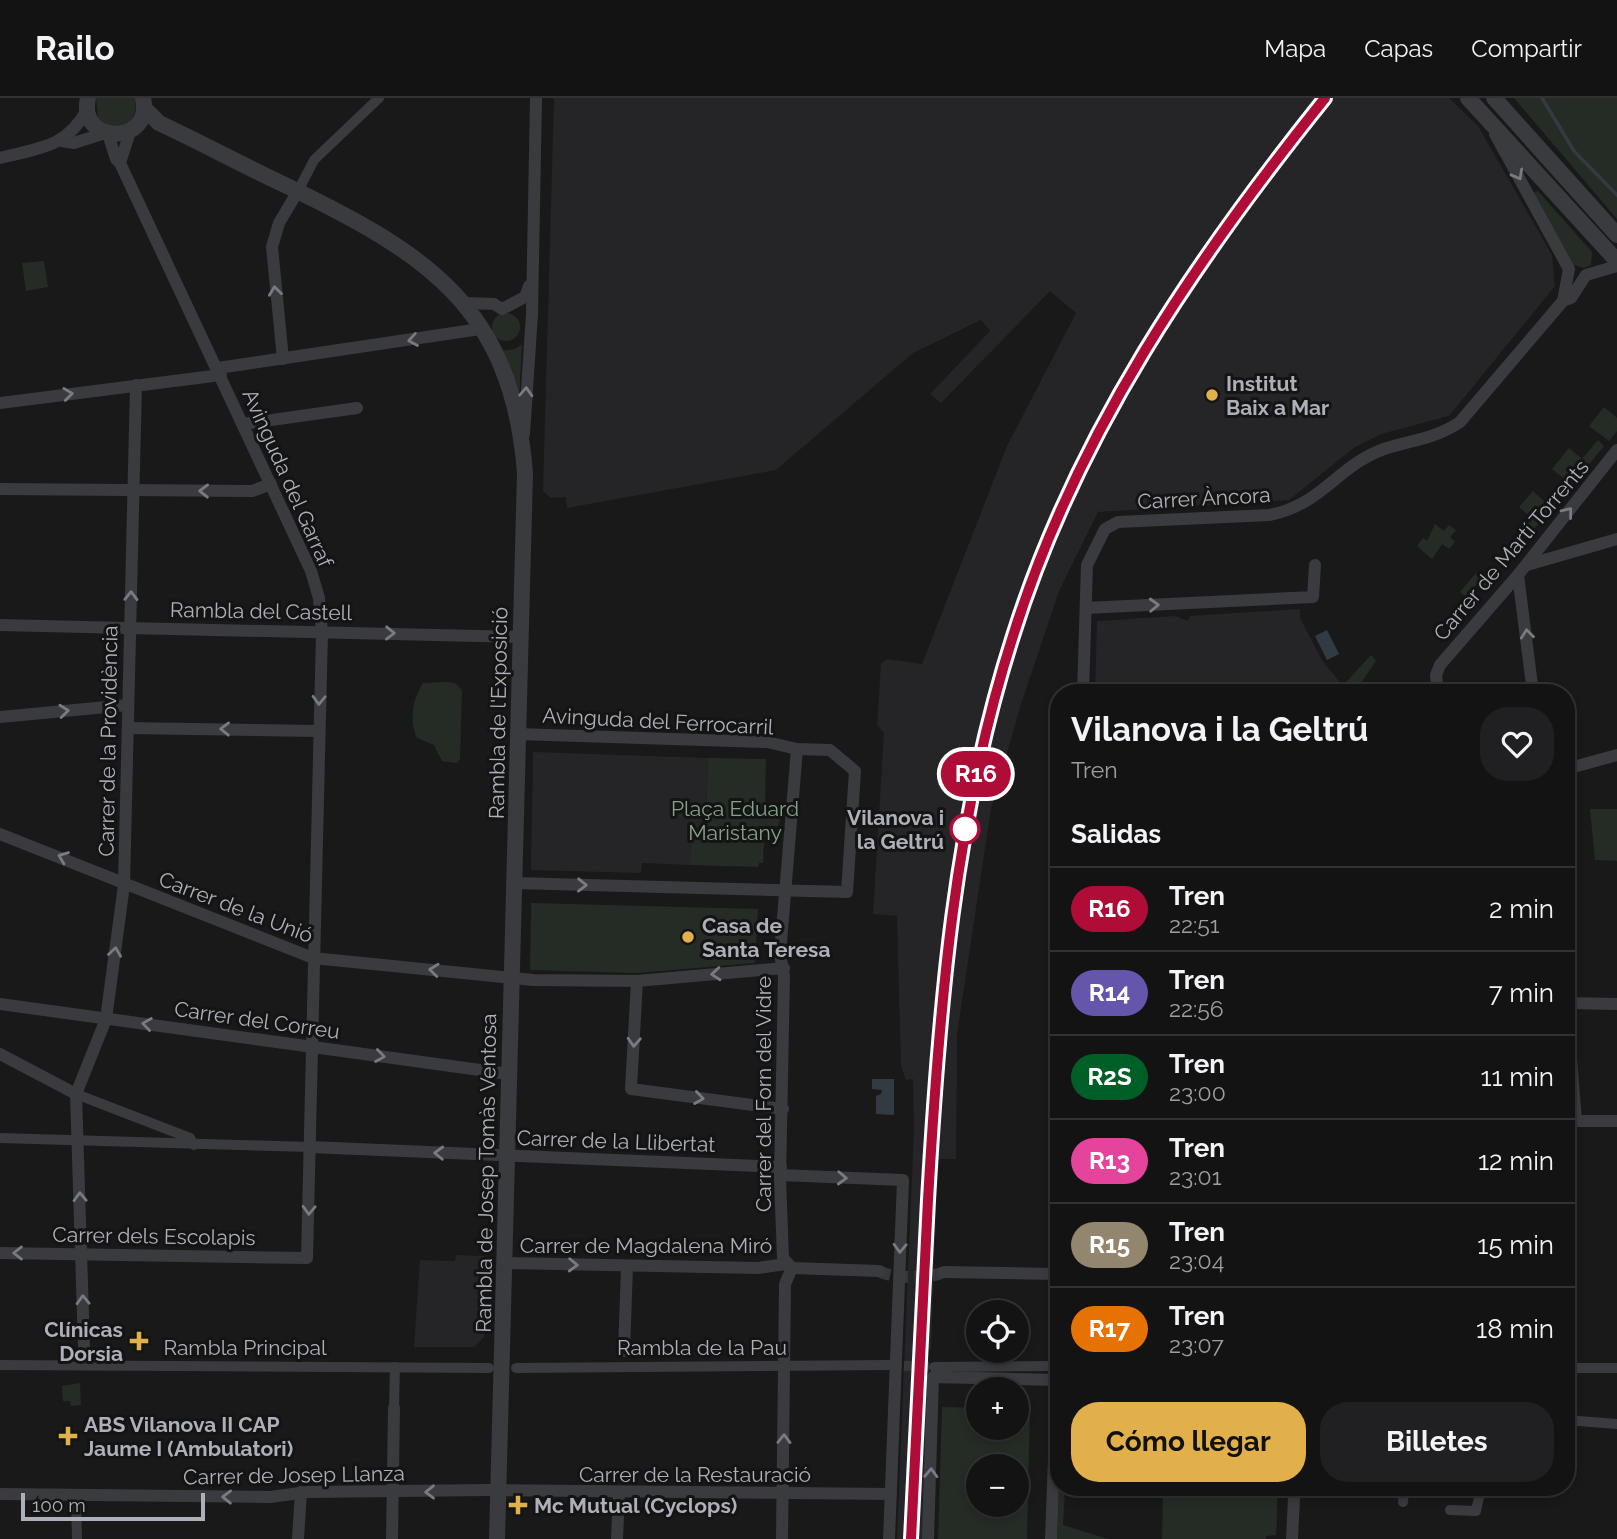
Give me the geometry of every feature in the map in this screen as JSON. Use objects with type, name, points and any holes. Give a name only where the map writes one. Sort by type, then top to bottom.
[{"type":"street","points":[[283,359],[272,247],[279,223],[314,160],[379,98]]},
{"type":"street","name":"Rambla de l'Exposició","points":[[512,979],[523,448],[532,314],[536,98]]},
{"type":"street","points":[[1468,98],[1485,116],[1617,263],[1586,275],[1569,270],[1485,116]]},
{"type":"street","points":[[1494,98],[1617,235]]},
{"type":"street","points":[[120,163],[146,102]]},
{"type":"street","name":"Rambla de l'Exposició","points":[[146,102],[159,123],[360,222],[407,250],[464,303],[491,345],[505,377],[523,448]]},
{"type":"street","points":[[88,104],[93,124],[106,134]]},
{"type":"street","points":[[62,141],[77,128],[88,104]]},
{"type":"street","points":[[0,158],[62,141],[74,143],[159,123]]},
{"type":"street","name":"Avinguda del Garraf","points":[[106,134],[311,571],[319,598],[322,632],[307,1258]]},
{"type":"street","name":"Carrer Àncora","points":[[1563,301],[1569,270]]},
{"type":"street","name":"Carrer Àncora","points":[[1083,684],[1087,565],[1105,529],[1118,522],[1269,515],[1292,511],[1306,504],[1359,462],[1384,449],[1432,438],[1460,422],[1563,301],[1571,298],[1586,275]]},
{"type":"street","points":[[464,303],[494,304],[502,309],[525,297],[531,282]]},
{"type":"street","points":[[0,403],[136,385],[480,329]]},
{"type":"street","name":"Carrer de la Providència","points":[[76,1092],[106,1019],[124,885],[136,385]]},
{"type":"street","points":[[243,424],[357,408]]},
{"type":"street","name":"Carrer de Martí Torrents","points":[[1437,684],[1436,675],[1440,665],[1522,570],[1617,450]]},
{"type":"street","points":[[0,489],[252,491],[271,484]]},
{"type":"street","points":[[1532,684],[1522,570],[1617,539]]},
{"type":"street","points":[[1086,608],[1313,597],[1315,565]]},
{"type":"street","name":"Rambla del Castell","points":[[0,625],[521,637]]},
{"type":"street","points":[[0,717],[128,705]]},
{"type":"street","points":[[128,728],[318,731]]},
{"type":"street","name":"Avinguda del Ferrocarril","points":[[518,734],[767,742],[797,749]]},
{"type":"street","points":[[514,883],[846,892],[855,771],[830,750],[797,749],[787,889]]},
{"type":"street","points":[[1575,767],[1617,755]]},
{"type":"street","name":"Carrer de la Unió","points":[[0,834],[313,958],[512,979],[637,981],[784,968]]},
{"type":"street","name":"Carrer del Forn del Vidre","points":[[782,1539],[787,1263],[782,1170],[784,968],[780,954],[782,905],[787,889]]},
{"type":"street","name":"Rambla de Josep Tomàs Ventosa","points":[[497,1539],[512,979]]},
{"type":"street","points":[[637,981],[631,1089],[783,1109]]},
{"type":"street","points":[[1575,1003],[1617,1004]]},
{"type":"street","name":"Carrer del Correu","points":[[0,1004],[509,1074]]},
{"type":"street","points":[[0,1054],[76,1092],[190,1138],[194,1145]]},
{"type":"street","points":[[76,1092],[75,1140],[84,1348]]},
{"type":"street","points":[[1575,1121],[1617,1121]]},
{"type":"street","name":"Carrer de la Llibertat","points":[[0,1138],[310,1147],[782,1170],[903,1180],[891,1494]]},
{"type":"street","name":"Carrer dels Escolapis","points":[[0,1253],[307,1258]]},
{"type":"street","name":"Carrer de Magdalena Miró","points":[[505,1263],[758,1268],[787,1263],[879,1271]]},
{"type":"street","points":[[624,1351],[627,1267]]},
{"type":"street","points":[[944,1272],[1050,1274]]},
{"type":"street","name":"Rambla Principal","points":[[0,1365],[502,1368]]},
{"type":"street","name":"Rambla de la Pau","points":[[502,1368],[889,1365]]},
{"type":"street","points":[[934,1372],[1050,1366]]},
{"type":"street","points":[[392,1539],[395,1367]]},
{"type":"street","points":[[1575,1368],[1617,1368]]},
{"type":"street","points":[[934,1372],[1050,1379]]},
{"type":"street","points":[[928,1539],[934,1372]]},
{"type":"street","points":[[1575,1421],[1617,1424]]},
{"type":"street","name":"Carrer de la Restauració","points":[[498,1491],[891,1494]]},
{"type":"street","name":"Carrer de Josep Llanza","points":[[0,1494],[270,1497],[301,1492],[498,1491]]},
{"type":"street","points":[[298,1539],[301,1492]]},
{"type":"street","points":[[617,1539],[619,1492]]},
{"type":"street","points":[[890,1539],[891,1494]]},
{"type":"street","points":[[1051,1539],[1053,1496]]},
{"type":"street","points":[[1292,1539],[1293,1496]]},
{"type":"street","points":[[1403,1496],[1403,1502]]},
{"type":"street","points":[[1450,1510],[1476,1511],[1479,1496]]},
{"type":"street","points":[[76,1501],[77,1539]]},
{"type":"shaded area","points":[[554,98],[1449,98],[1478,126],[1552,255],[1555,286],[1449,416],[1381,434],[1355,447],[1289,500],[1098,512],[1059,591],[1021,704],[991,809],[957,1034],[956,1159],[938,1159],[931,1349],[924,1349],[921,1384],[926,1386],[926,1539],[897,1539],[914,1129],[913,1079],[906,1080],[901,1066],[897,916],[873,914],[884,733],[877,725],[881,664],[887,659],[922,664],[1007,446],[1076,313],[1050,291],[941,403],[930,394],[990,331],[981,320],[913,353],[776,470],[567,508],[566,497],[551,498],[543,491]]},
{"type":"shaded area","points":[[1300,609],[1300,618],[1322,660],[1341,684],[1095,684],[1097,621],[1175,616],[1188,621],[1190,616]]},
{"type":"shaded area","points":[[1327,630],[1339,654],[1327,660],[1315,636]]},
{"type":"shaded area","points":[[533,752],[708,758],[705,839],[691,838],[690,865],[642,863],[641,873],[531,870]]},
{"type":"shaded area","points":[[872,1079],[894,1079],[894,1115],[876,1114],[876,1096],[881,1094],[882,1090],[872,1089]]},
{"type":"shaded area","points":[[456,1255],[486,1256],[484,1337],[474,1347],[414,1347],[420,1260],[455,1261]]},
{"type":"green space","points":[[96,98],[135,98],[131,121],[120,127],[113,127],[98,119]]},
{"type":"green space","points":[[1514,98],[1617,98],[1617,219]]},
{"type":"green space","points":[[1538,191],[1592,252],[1591,265],[1584,268],[1571,264],[1533,193]]},
{"type":"green space","points":[[44,261],[48,287],[26,291],[22,263]]},
{"type":"green space","points":[[506,313],[516,317],[520,327],[516,337],[506,341],[496,337],[492,327],[496,317]]},
{"type":"green space","points":[[522,344],[519,402],[500,351],[515,349]]},
{"type":"green space","points":[[1604,407],[1617,418],[1617,431],[1609,441],[1589,426]]},
{"type":"green space","points":[[1598,440],[1604,446],[1572,485],[1552,469],[1569,448],[1582,459]]},
{"type":"green space","points":[[1561,487],[1566,492],[1528,536],[1522,531],[1532,518],[1519,507],[1533,491],[1546,503]]},
{"type":"green space","points":[[1435,524],[1444,531],[1449,525],[1456,530],[1450,537],[1455,542],[1449,549],[1442,544],[1432,559],[1417,546],[1423,538],[1427,541]]},
{"type":"green space","points":[[1495,567],[1499,570],[1483,589],[1477,584],[1466,597],[1460,592],[1476,573],[1484,580]]},
{"type":"green space","points":[[1371,655],[1376,661],[1360,684],[1344,684]]},
{"type":"green space","points":[[423,683],[455,683],[462,690],[460,759],[457,763],[442,761],[434,745],[417,738],[413,724],[415,703]]},
{"type":"green space","name":"Plaça Eduard Maristany","points":[[708,758],[766,759],[765,808],[781,810],[782,814],[778,826],[765,826],[763,863],[759,863],[758,867],[690,865],[691,838],[705,838]]},
{"type":"green space","points":[[1590,809],[1617,809],[1617,861],[1595,860]]},
{"type":"green space","points":[[531,903],[758,909],[755,963],[637,973],[530,970]]},
{"type":"green space","points":[[80,1383],[81,1405],[71,1406],[70,1401],[63,1401],[62,1386]]},
{"type":"green space","points":[[942,1407],[966,1408],[966,1440],[1029,1440],[1030,1409],[1029,1454],[966,1454],[966,1517],[1028,1517],[1027,1539],[938,1539]]},
{"type":"green space","points":[[1059,1496],[1065,1496],[1063,1525],[1108,1539],[1057,1539]]},
{"type":"green space","points":[[1163,1496],[1278,1496],[1276,1535],[1266,1536],[1266,1539],[1162,1539]]},
{"type":"waterway","points":[[1542,98],[1574,151],[1617,195]]},
{"type":"tunnel","points":[[879,1271],[893,1276],[911,1277],[944,1272]]},
{"type":"tunnel","points":[[889,1365],[934,1367]]},
{"type":"railway","points":[[911,1539],[929,1192],[945,981],[964,842],[993,704],[1039,562],[1070,490],[1105,420],[1186,286],[1231,222],[1326,98]]},
{"type":"train","name":"R16","points":[[911,1539],[934,1094],[944,971],[953,897],[975,775],[1013,635],[1070,492],[1133,367],[1208,252],[1325,98]]},
{"type":"place","name":"Institut Baix a Mar","points":[[1212,395]]},
{"type":"place","name":"Vilanova i la Geltrú","points":[[965,829]]},
{"type":"place","name":"Casa de Santa Teresa","points":[[688,937]]},
{"type":"place","name":"Clínicas Dorsia","points":[[139,1341]]},
{"type":"place","name":"ABS Vilanova II CAP Jaume I (Ambulatori)","points":[[68,1436]]},
{"type":"place","name":"Mc Mutual (Cyclops)","points":[[518,1505]]}]
